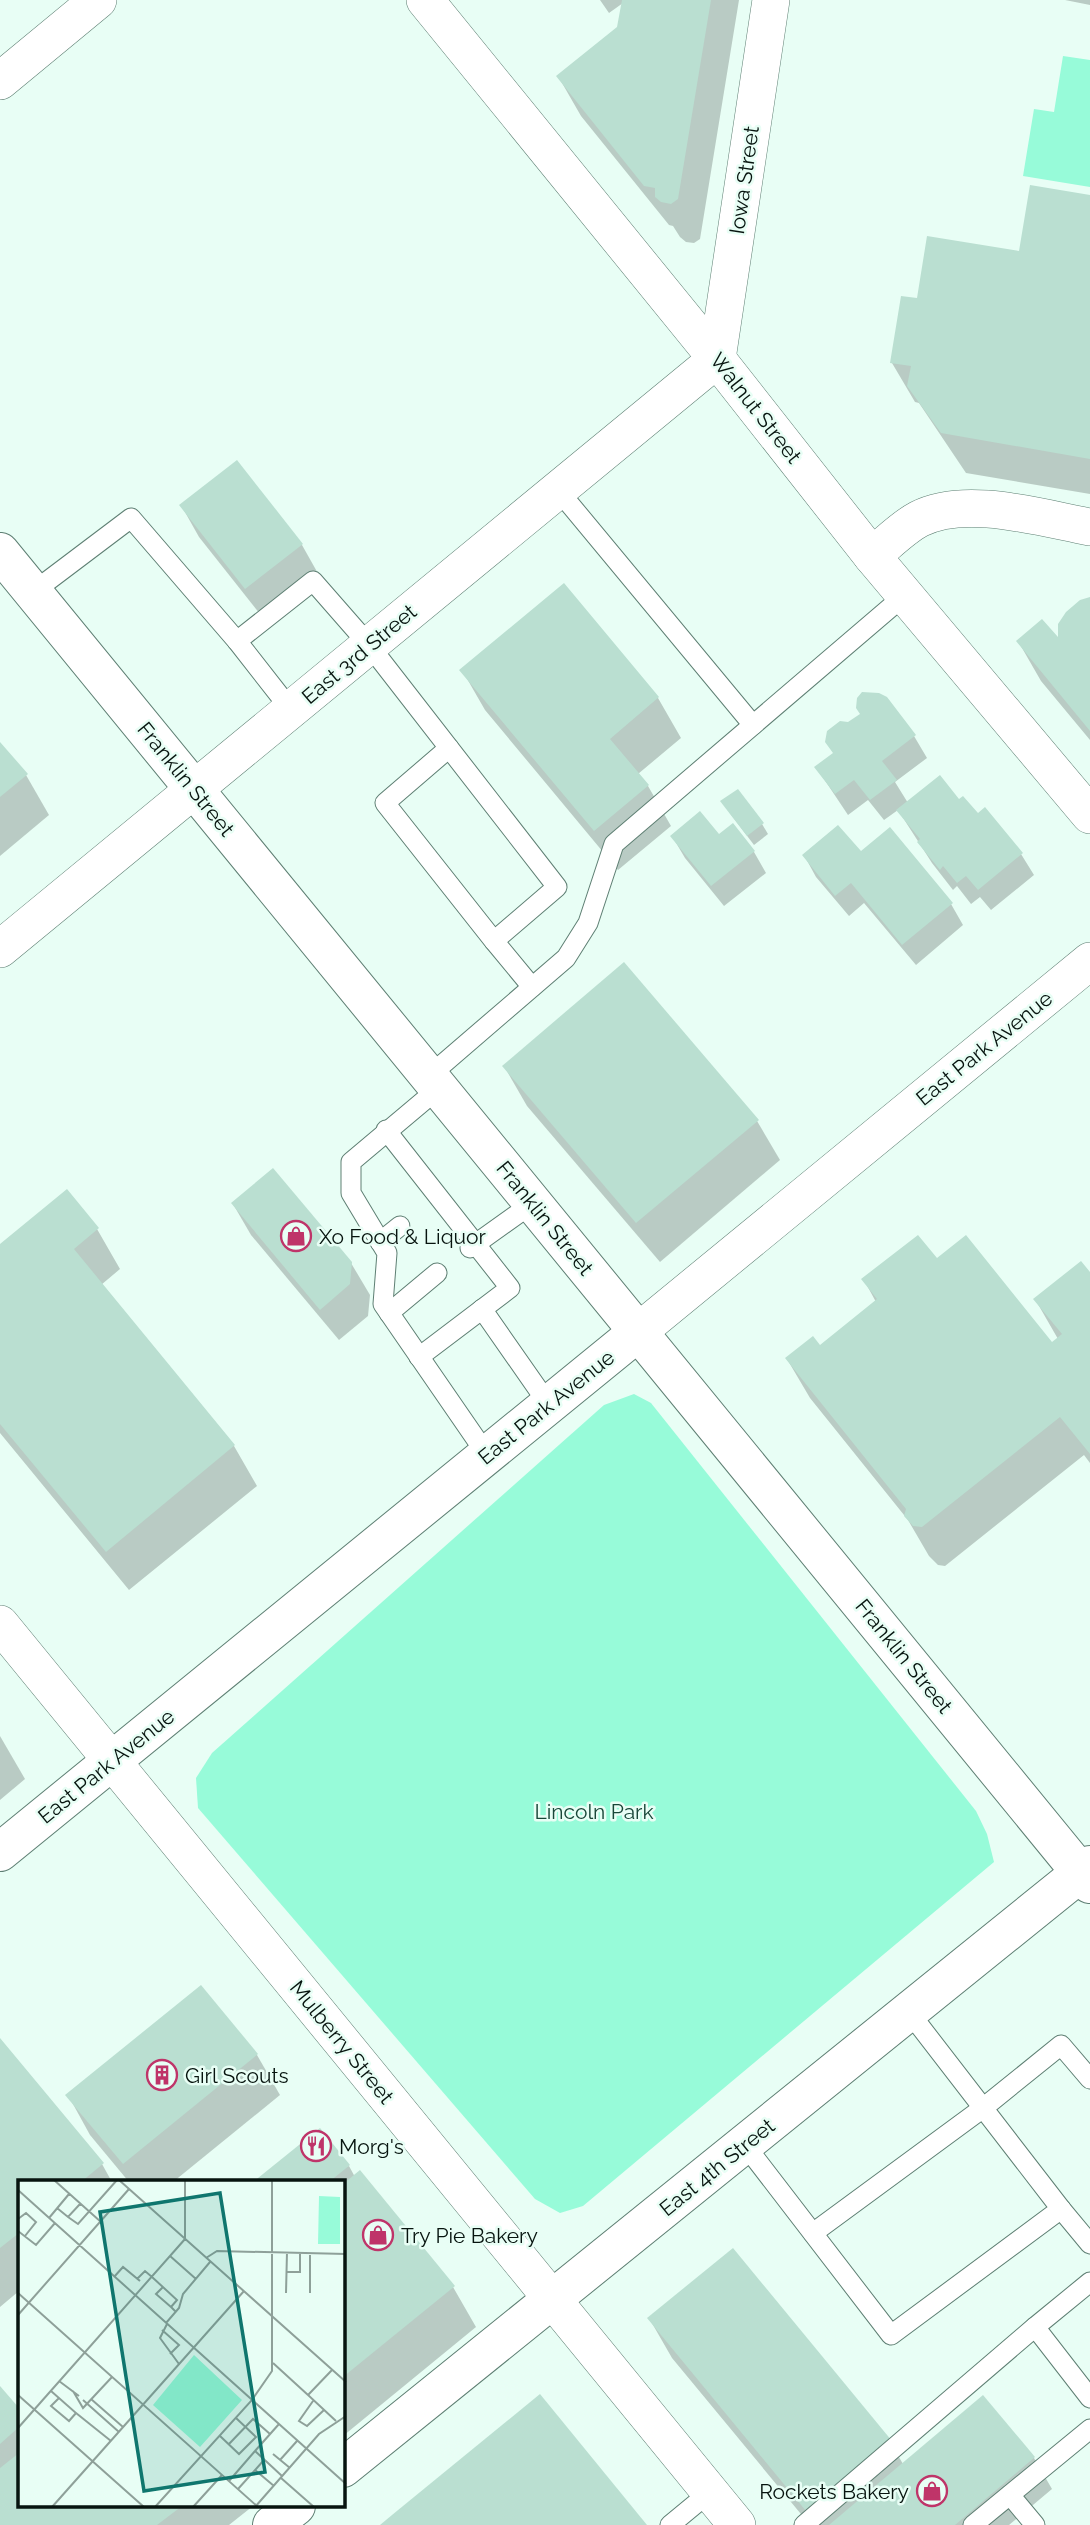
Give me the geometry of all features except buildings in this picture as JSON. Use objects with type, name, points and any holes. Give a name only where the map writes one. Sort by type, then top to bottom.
[{"type":"street","points":[[0,81],[98,0]]},
{"type":"street","name":"Walnut Street","points":[[425,0],[718,359],[872,556],[1090,815]]},
{"type":"street","name":"Iowa Street","points":[[718,359],[771,0]]},
{"type":"street","name":"East 3rd Street","points":[[0,950],[718,359]]},
{"type":"street","points":[[872,556],[919,519],[950,509],[979,507],[1090,527]]},
{"type":"street","name":"Franklin Street","points":[[0,552],[638,1332],[1087,1874]]},
{"type":"street","name":"East Park Avenue","points":[[0,1852],[1090,961]]},
{"type":"street","name":"Mulberry Street","points":[[0,1624],[737,2525]]},
{"type":"street","name":"East 4th Street","points":[[345,2466],[909,2012],[1087,1874]]},
{"type":"street","points":[[272,2525],[293,2508]]},
{"type":"lane","points":[[558,490],[753,725]]},
{"type":"lane","points":[[33,592],[131,518],[237,641],[291,710]]},
{"type":"lane","points":[[237,641],[313,581],[369,645],[557,887],[494,941]]},
{"type":"lane","points":[[487,1455],[383,1304],[387,1253],[351,1193],[351,1162],[532,987],[566,958],[588,923],[614,844],[905,595]]},
{"type":"lane","points":[[449,748],[385,803],[532,987]]},
{"type":"lane","points":[[386,1130],[434,1198],[510,1288],[419,1357]]},
{"type":"lane","points":[[472,1246],[533,1203]]},
{"type":"lane","points":[[380,1242],[400,1226]]},
{"type":"lane","points":[[389,1313],[437,1273]]},
{"type":"lane","points":[[482,1309],[549,1405]]},
{"type":"lane","points":[[909,2012],[1090,2244]]},
{"type":"lane","points":[[813,2233],[983,2108],[1061,2045],[1090,2079]]},
{"type":"lane","points":[[745,2145],[891,2335],[1061,2208]]},
{"type":"lane","points":[[804,2525],[1090,2282]]},
{"type":"lane","points":[[1035,2327],[1090,2398]]},
{"type":"lane","points":[[973,2525],[1090,2429]]},
{"type":"lane","points":[[670,2525],[710,2492]]},
{"type":"lane","points":[[1010,2494],[1035,2525]]},
{"type":"green space","points":[[1063,56],[1090,60],[1090,187],[1023,176],[1034,109],[1054,112]]},
{"type":"green space","name":"Lincoln Park","points":[[634,1394],[651,1403],[976,1811],[987,1834],[994,1862],[583,2206],[560,2213],[535,2199],[198,1808],[196,1778],[212,1753],[604,1405]]},
{"type":"place","name":"Xo Food & Liquor","points":[[296,1236]]},
{"type":"place","name":"Girl Scouts","points":[[162,2075]]},
{"type":"place","name":"Morg's","points":[[316,2146]]},
{"type":"place","name":"Try Pie Bakery","points":[[378,2235]]},
{"type":"place","name":"Rockets Bakery","points":[[932,2491]]}]
